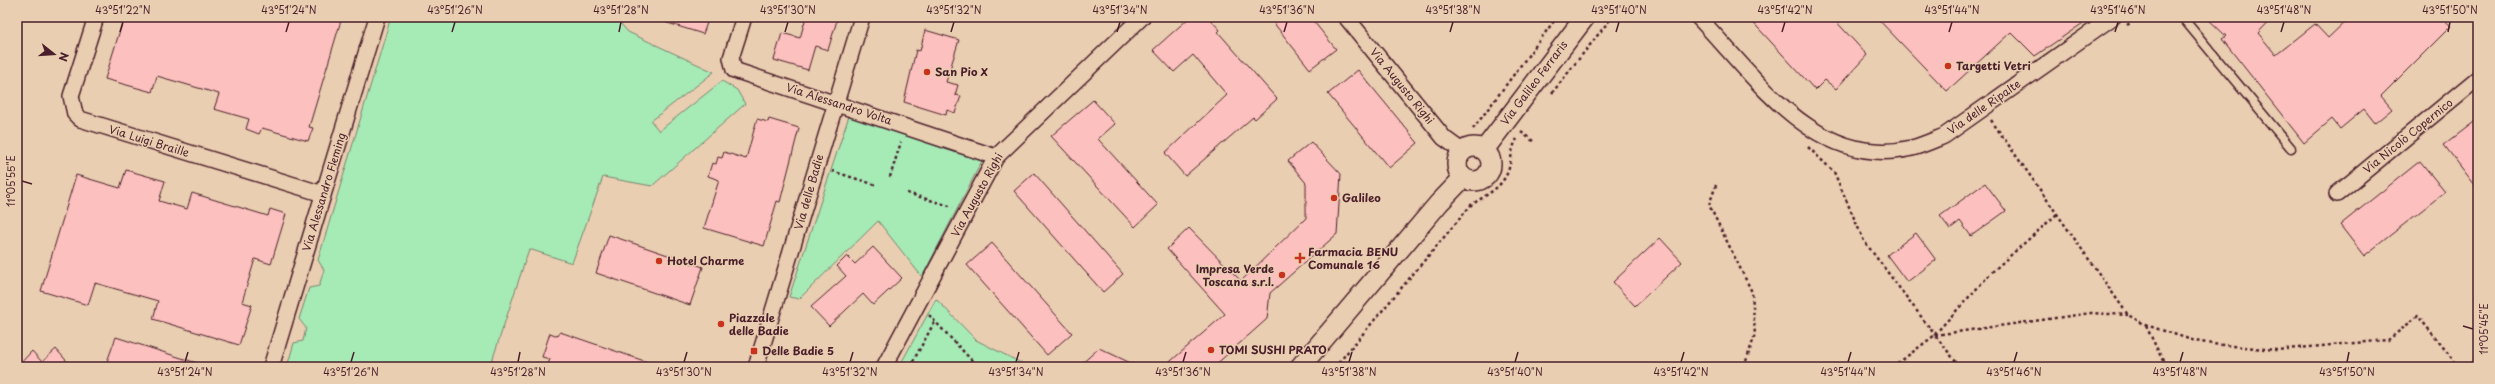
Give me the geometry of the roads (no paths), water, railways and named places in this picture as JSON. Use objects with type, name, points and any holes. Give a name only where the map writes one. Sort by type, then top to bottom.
[{"type":"street","name":"Via Luigi Braille","points":[[96,17],[72,96],[75,114],[80,119],[323,194]]},
{"type":"street","name":"Via Alessandro Fleming","points":[[271,367],[376,17]]},
{"type":"street","name":"Via Alessandro Volta","points":[[744,17],[731,58],[734,70],[835,102],[996,157]]},
{"type":"street","name":"Via delle Badie","points":[[756,367],[835,102],[862,17]]},
{"type":"street","name":"Via Augusto Righi","points":[[884,367],[996,157],[1142,17]]},
{"type":"street","name":"Via Augusto Righi","points":[[1346,17],[1444,138],[1462,151]]},
{"type":"street","name":"Via Galileo Ferraris","points":[[1484,150],[1585,17]]},
{"type":"street","name":"Via delle Ripalte","points":[[1698,17],[1772,96],[1807,127],[1818,134],[1847,147],[1880,151],[1912,148],[1944,136],[2113,17]]},
{"type":"street","name":"Via Nicolò Copernico","points":[[2337,194],[2478,78]]},
{"type":"street","points":[[1473,147],[1484,150],[1491,162],[1487,175],[1477,181],[1463,178],[1457,169],[1456,164],[1462,151],[1473,147]]},
{"type":"street","points":[[1300,367],[1439,203],[1463,178]]},
{"type":"lane","points":[[2182,17],[2291,148]]},
{"type":"place","name":"Targetti Vetri","points":[[1948,66]]},
{"type":"place","name":"San Pio X","points":[[927,72]]},
{"type":"place","name":"Galileo","points":[[1334,198]]},
{"type":"place","name":"Farmacia BENU Comunale 16","points":[[1300,258]]},
{"type":"place","name":"Hotel Charme","points":[[659,261]]},
{"type":"place","name":"Impresa Verde Toscana s.r.l.","points":[[1282,275]]},
{"type":"place","name":"Piazzale delle Badie","points":[[721,324]]},
{"type":"place","name":"TOMI SUSHI PRATO","points":[[1211,350]]},
{"type":"place","name":"Delle Badie 5","points":[[754,351]]}]
